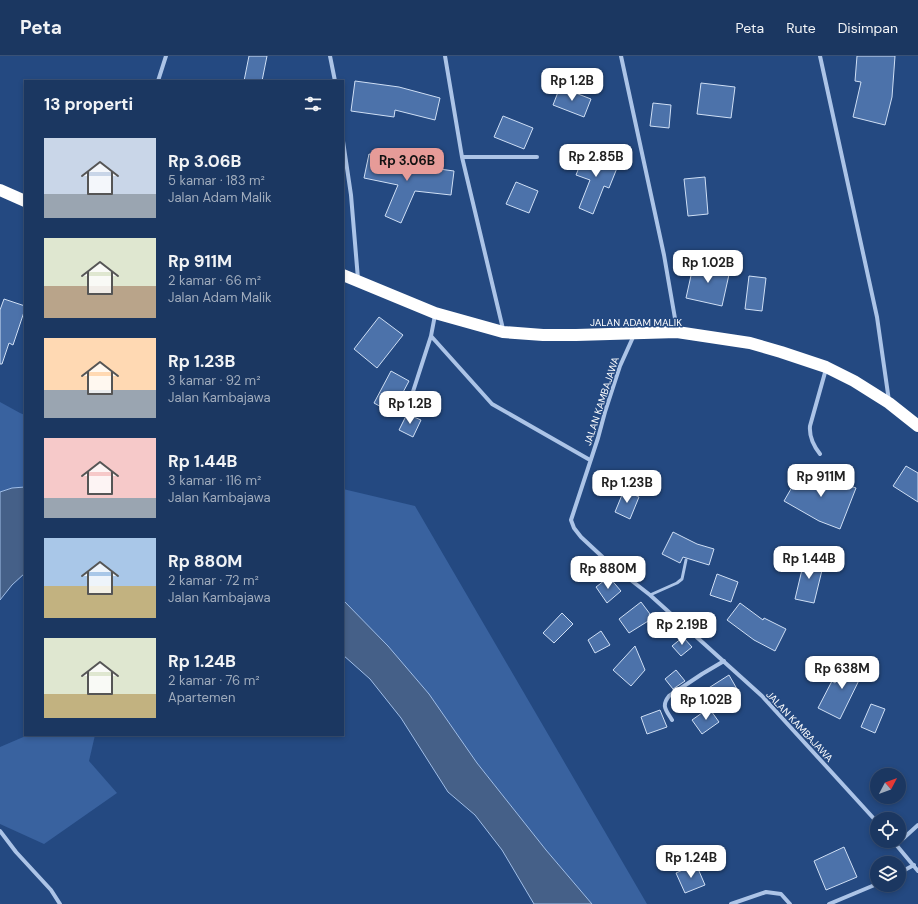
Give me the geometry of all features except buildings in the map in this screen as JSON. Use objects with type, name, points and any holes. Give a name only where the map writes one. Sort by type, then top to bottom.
[{"type":"highway","points":[[0,190],[24,201]]},
{"type":"highway","name":"JALAN ADAM MALIK","points":[[344,274],[435,313],[503,332],[550,335],[677,332],[750,343],[826,367],[854,380],[889,403],[918,426]]},
{"type":"street","points":[[158,80],[166,56]]},
{"type":"street","points":[[330,56],[334,80]]},
{"type":"street","points":[[445,56],[462,157],[503,332]]},
{"type":"street","points":[[621,56],[664,255],[677,332]]},
{"type":"street","points":[[820,56],[877,317],[889,403]]},
{"type":"street","points":[[344,148],[351,195],[358,281]]},
{"type":"street","points":[[462,157],[537,157]]},
{"type":"street","points":[[408,407],[431,336],[435,313]]},
{"type":"street","name":"JALAN KAMBAJAWA","points":[[635,333],[620,366],[571,520],[574,528],[581,537],[609,563],[650,595],[767,701],[870,814]]},
{"type":"street","points":[[431,336],[492,404],[590,460]]},
{"type":"street","points":[[820,454],[813,445],[809,434],[826,367]]},
{"type":"street","points":[[672,720],[664,707],[669,696],[724,661]]},
{"type":"street","points":[[906,834],[918,825]]},
{"type":"street","points":[[0,831],[16,852],[51,890],[60,904]]},
{"type":"street","points":[[899,848],[918,871]]},
{"type":"street","points":[[906,870],[914,866]]},
{"type":"street","points":[[829,904],[870,887]]},
{"type":"street","points":[[731,904],[766,892],[781,894],[790,904]]},
{"type":"lane","points":[[650,595],[678,583],[682,579],[686,567],[686,560]]},
{"type":"shaded area","points":[[0,402],[24,415],[24,487],[12,488],[0,492]]},
{"type":"shaded area","points":[[24,487],[24,574],[12,585],[0,600],[0,492],[12,488]]},
{"type":"shaded area","points":[[344,489],[415,506],[647,904],[592,904],[546,850],[477,763],[429,694],[388,646],[344,601]]},
{"type":"shaded area","points":[[344,601],[388,646],[429,694],[477,763],[546,850],[592,904],[534,904],[502,850],[475,815],[448,792],[401,718],[370,679],[344,656]]},
{"type":"shaded area","points":[[26,736],[95,736],[89,761],[117,793],[44,844],[0,824],[0,747]]}]
